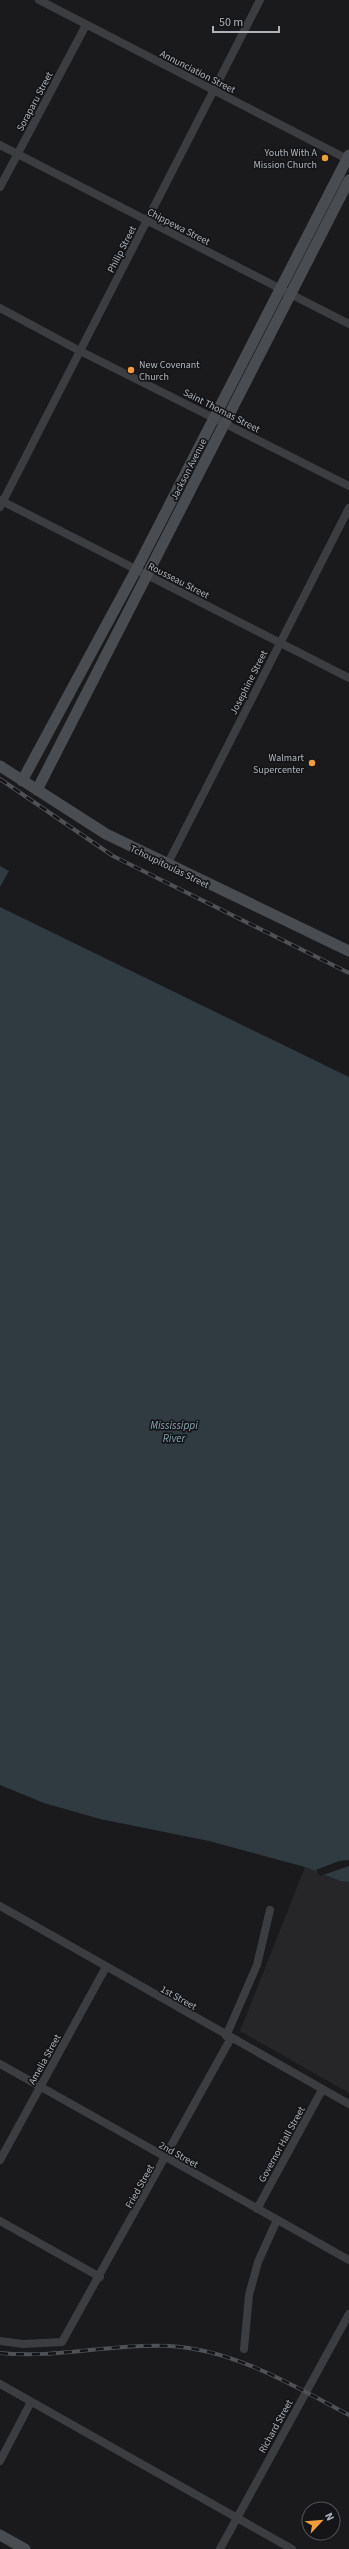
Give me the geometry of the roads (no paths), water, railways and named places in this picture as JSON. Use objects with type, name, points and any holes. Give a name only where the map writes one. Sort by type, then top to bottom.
[{"type":"street","name":"Annunciation Street","points":[[39,0],[348,158]]},
{"type":"street","name":"Philip Street","points":[[1,503],[260,0]]},
{"type":"street","name":"Soraparu Street","points":[[0,187],[86,25]]},
{"type":"street","name":"Chippewa Street","points":[[0,145],[349,324]]},
{"type":"street","name":"Jackson Avenue","points":[[22,781],[136,570],[348,158]]},
{"type":"street","name":"Jackson Avenue","points":[[37,790],[349,180]]},
{"type":"street","name":"Saint Thomas Street","points":[[0,308],[80,351],[349,486]]},
{"type":"street","name":"Rousseau Street","points":[[1,503],[349,678]]},
{"type":"street","name":"Josephine Street","points":[[167,865],[279,642],[349,508]]},
{"type":"street","name":"Tchoupitoulas Street","points":[[0,766],[106,834],[167,865],[349,951]]},
{"type":"street","name":"1st Street","points":[[0,1906],[349,2104]]},
{"type":"street","name":"Fried Street","points":[[0,2342],[23,2344],[62,2342],[166,2158],[229,2037],[257,1965],[270,1910]]},
{"type":"street","name":"Amelia Street","points":[[0,2160],[106,1967]]},
{"type":"street","name":"2nd Street","points":[[0,2064],[40,2088],[349,2260]]},
{"type":"street","name":"Governor Hall Street","points":[[257,2209],[322,2090]]},
{"type":"street","points":[[244,2349],[248,2295],[258,2262],[277,2220]]},
{"type":"street","points":[[0,2221],[100,2277]]},
{"type":"street","name":"Richard Street","points":[[220,2549],[236,2517],[349,2314]]},
{"type":"street","points":[[0,2384],[292,2549]]},
{"type":"street","points":[[0,2461],[31,2402]]},
{"type":"street","points":[[0,2535],[25,2549]]},
{"type":"water","points":[[0,866],[9,871],[0,887]]},
{"type":"water","name":"Mississippi River","points":[[0,907],[349,1077],[349,1882],[340,1881],[305,1867],[209,1841],[100,1819],[44,1803],[0,1785]]},
{"type":"railway","points":[[0,779],[113,856],[349,973]]},
{"type":"railway","points":[[0,2353],[42,2354],[148,2346],[169,2346],[193,2349],[216,2354],[262,2371],[307,2392],[349,2415]]},
{"type":"place","name":"Youth With A Mission Church","points":[[325,158]]},
{"type":"place","name":"New Covenant Church","points":[[131,370]]},
{"type":"place","name":"Walmart Supercenter","points":[[312,763]]}]
